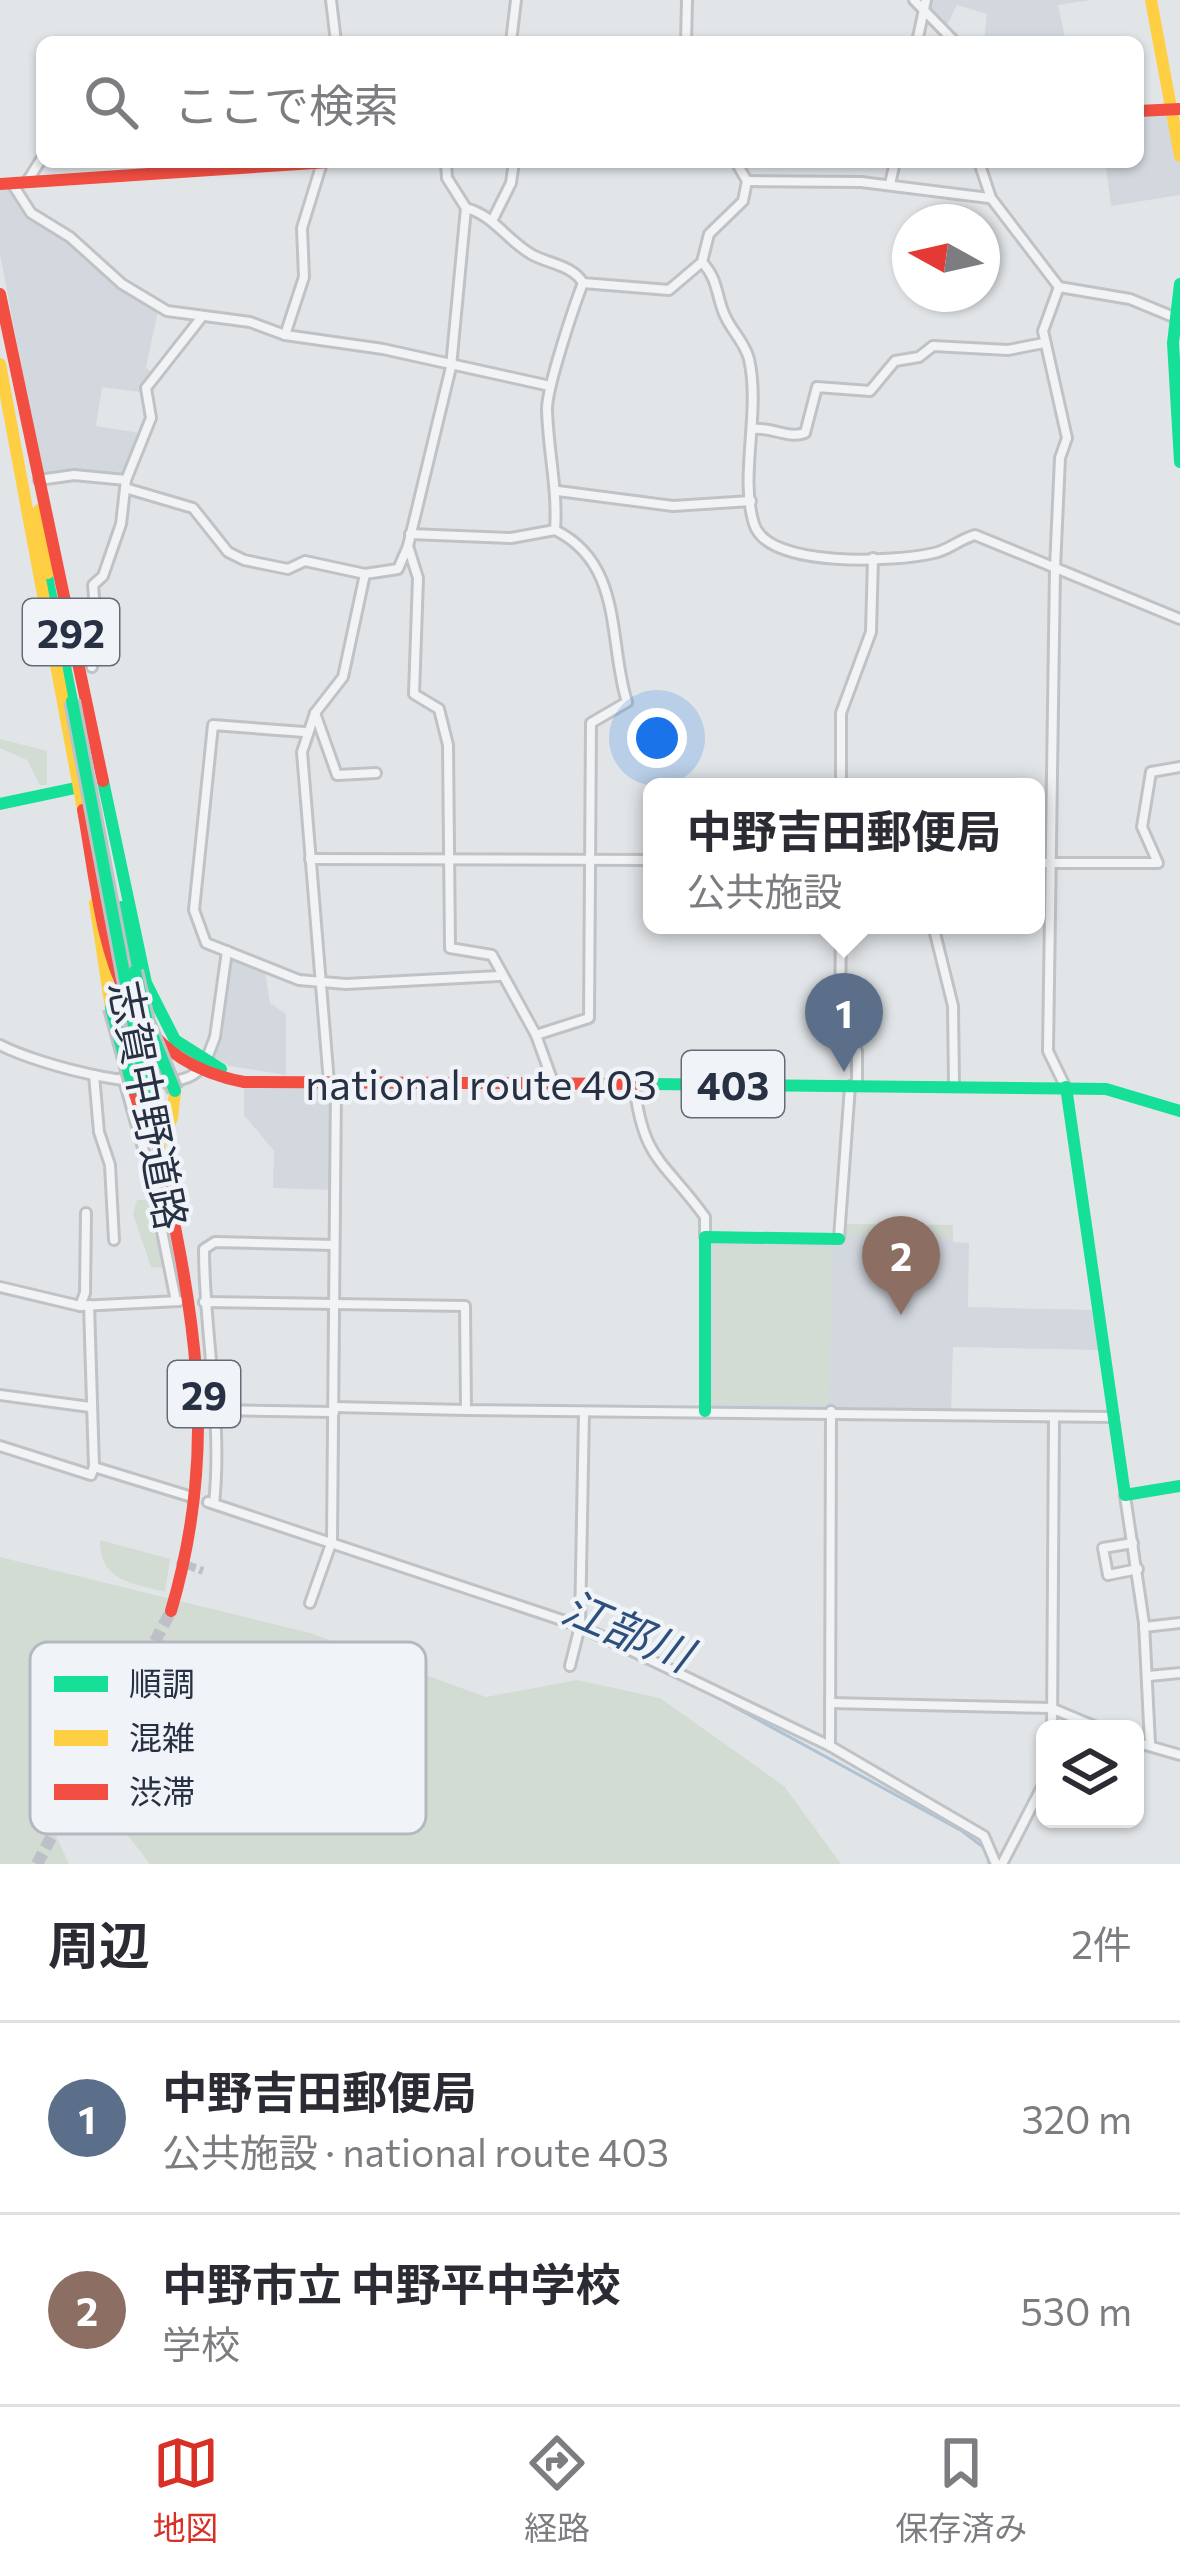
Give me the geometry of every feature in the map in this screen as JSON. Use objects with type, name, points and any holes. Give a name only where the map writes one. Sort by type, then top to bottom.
[{"type":"main road","points":[[1154,1],[1180,154]]},
{"type":"main road","points":[[1144,111],[1175,109]]},
{"type":"main road","points":[[13,183],[241,168]]},
{"type":"main road","points":[[1180,284],[1180,462]]},
{"type":"main road","name":"292","points":[[0,294],[78,788]]},
{"type":"main road","name":"292","points":[[0,364],[100,784]]},
{"type":"main road","name":"志賀中野道路","points":[[31,482],[72,700],[134,1085],[158,1149],[191,1314],[206,1425],[197,1522],[171,1611]]},
{"type":"main road","points":[[0,804],[100,784],[157,1011],[175,1040],[202,1066]]},
{"type":"main road","name":"national route 403","points":[[78,788],[116,980],[141,1026],[236,1082],[1066,1087],[1106,1089],[1180,1112]]},
{"type":"main road","name":"29","points":[[109,829],[147,1022],[175,1090],[175,1111],[158,1149]]},
{"type":"main road","name":"29","points":[[96,886],[95,917],[112,1008],[163,1177]]},
{"type":"main road","points":[[141,1026],[157,1011]]},
{"type":"main road","points":[[1066,1087],[1125,1495],[1180,1486]]},
{"type":"main road","points":[[704,1411],[705,1237],[839,1240]]},
{"type":"street","points":[[331,0],[335,36]]},
{"type":"street","points":[[512,36],[516,0]]},
{"type":"street","points":[[686,36],[687,0]]},
{"type":"street","points":[[914,0],[927,5],[950,36]]},
{"type":"street","points":[[919,36],[927,5]]},
{"type":"street","points":[[36,163],[13,183],[31,213],[70,237],[122,284],[167,310],[250,322],[285,335],[383,349],[550,386]]},
{"type":"street","points":[[100,168],[101,178]]},
{"type":"street","points":[[285,335],[304,277],[302,228],[323,168]]},
{"type":"street","points":[[446,168],[446,178],[466,208],[492,221],[521,248],[574,271],[583,283],[669,290],[701,262],[709,234],[743,201],[747,181],[739,168]]},
{"type":"street","points":[[492,221],[512,183],[513,168]]},
{"type":"street","points":[[890,184],[894,168]]},
{"type":"street","points":[[981,168],[991,198],[1059,286],[1130,299],[1177,318]]},
{"type":"street","points":[[747,181],[890,184],[991,198]]},
{"type":"street","points":[[31,482],[74,475],[126,484],[193,508],[228,552],[244,560],[287,569],[305,561],[365,574],[398,569],[408,546],[451,367],[466,208]]},
{"type":"street","points":[[701,262],[718,286],[722,310],[749,360],[754,429],[751,501],[754,527],[766,543],[833,560],[932,554],[975,535],[1180,620]]},
{"type":"street","points":[[555,530],[558,491],[550,462],[550,386],[583,283]]},
{"type":"street","points":[[1059,286],[1044,344],[1067,424],[1055,568],[1055,863],[1048,1051],[1066,1087]]},
{"type":"street","points":[[92,667],[98,645],[93,585],[103,576],[121,524],[126,484],[151,418],[146,388],[152,374],[201,318]]},
{"type":"street","points":[[754,429],[770,428],[794,436],[806,433],[818,387],[870,391],[895,361],[919,357],[933,346],[1008,350],[1044,344]]},
{"type":"street","points":[[558,491],[673,506],[751,501]]},
{"type":"street","points":[[410,534],[511,538],[555,530],[580,547],[608,589],[627,702],[591,723],[589,1018],[536,1035]]},
{"type":"street","points":[[408,546],[418,578],[414,694],[439,709],[448,745],[450,948],[491,956],[536,1035],[554,1084]]},
{"type":"street","points":[[841,778],[842,713],[871,632],[873,558]]},
{"type":"street","points":[[310,1603],[332,1541],[335,1245],[332,1083],[310,859],[304,732],[343,676],[365,574]]},
{"type":"street","points":[[315,713],[337,776],[376,773]]},
{"type":"street","points":[[304,732],[213,725],[194,910],[206,943],[298,980],[499,976]]},
{"type":"street","points":[[1045,863],[1158,863],[1142,827],[1151,772],[1180,767]]},
{"type":"street","points":[[310,859],[643,860]]},
{"type":"street","points":[[839,1240],[857,1051],[841,1019],[841,934]]},
{"type":"street","points":[[935,934],[953,1006],[953,1084]]},
{"type":"street","points":[[0,1046],[49,1067],[134,1085],[180,1082],[202,1066],[215,1037],[227,952]]},
{"type":"street","points":[[94,1075],[99,1132],[110,1165],[114,1240]]},
{"type":"street","points":[[634,1083],[640,1131],[662,1167],[705,1217],[705,1237]]},
{"type":"street","points":[[0,1287],[84,1305],[178,1301],[134,1085]]},
{"type":"street","points":[[0,1446],[91,1475],[94,1467],[84,1305],[86,1213]]},
{"type":"street","points":[[335,1245],[215,1242],[204,1249],[204,1302],[216,1410],[211,1503],[579,1630],[830,1746],[983,1836],[999,1864]]},
{"type":"street","points":[[204,1302],[465,1306],[466,1410]]},
{"type":"street","points":[[0,1395],[90,1407]]},
{"type":"street","points":[[216,1410],[1113,1417]]},
{"type":"street","points":[[570,1666],[579,1630],[584,1412]]},
{"type":"street","points":[[830,1746],[831,1412]]},
{"type":"street","points":[[1052,1720],[1054,1418]]},
{"type":"street","points":[[94,1467],[192,1497]]},
{"type":"street","points":[[1125,1495],[1149,1676],[1150,1744]]},
{"type":"street","points":[[1133,1543],[1103,1548],[1108,1575],[1138,1569]]},
{"type":"street","points":[[1144,1628],[1180,1623]]},
{"type":"street","points":[[1149,1676],[1180,1673]]},
{"type":"street","points":[[830,1703],[1052,1708],[1080,1720]]},
{"type":"street","points":[[1144,1743],[1180,1755]]},
{"type":"street","points":[[999,1864],[1036,1797]]},
{"type":"shaded area","points":[[926,0],[1092,0],[1058,5],[1065,36],[985,36],[987,14],[957,5],[945,29],[927,10]]},
{"type":"shaded area","points":[[1170,109],[1180,156],[1180,195],[1111,206],[1106,168],[1144,168],[1144,111]]},
{"type":"shaded area","points":[[13,183],[31,213],[159,307],[146,367],[152,374],[147,393],[102,387],[96,426],[146,434],[126,480],[74,475],[43,480],[0,254],[0,184]]},
{"type":"shaded area","points":[[0,739],[47,751],[47,785],[40,785],[27,760],[0,748]]},
{"type":"shaded area","points":[[227,951],[264,967],[270,1003],[286,1014],[286,1075],[230,1066],[209,1055]]},
{"type":"shaded area","points":[[244,1082],[336,1083],[334,1190],[273,1188],[274,1151],[244,1115]]},
{"type":"shaded area","points":[[137,1200],[161,1200],[177,1269],[151,1267],[133,1214]]},
{"type":"shaded area","points":[[840,1224],[953,1225],[953,1242],[969,1243],[968,1307],[1096,1310],[1101,1350],[953,1347],[951,1413],[705,1411],[705,1237],[838,1239]]},
{"type":"shaded area","points":[[840,1224],[953,1225],[953,1238],[839,1235]]},
{"type":"shaded area","points":[[714,1246],[833,1247],[829,1404],[713,1403]]},
{"type":"shaded area","points":[[100,1540],[170,1559],[165,1592],[111,1572],[101,1554]]},
{"type":"shaded area","points":[[0,1557],[335,1642],[30,1642],[30,1834],[55,1834],[69,1864],[0,1864]]},
{"type":"shaded area","points":[[426,1675],[486,1697],[577,1680],[660,1698],[784,1786],[841,1864],[150,1864],[127,1834],[426,1834]]},
{"type":"waterway","name":"江部川","points":[[93,1472],[193,1503]]},
{"type":"waterway","name":"江部川","points":[[210,1508],[567,1627],[681,1679]]},
{"type":"waterway","name":"江部川","points":[[696,1686],[962,1831],[987,1850],[989,1864]]},
{"type":"tunnel","points":[[177,1561],[203,1571]]},
{"type":"tunnel","points":[[155,1642],[171,1611]]},
{"type":"tunnel","points":[[37,1864],[53,1834]]},
{"type":"traffic: fast","points":[[1180,284],[1173,343],[1180,462]]},
{"type":"traffic: fast","points":[[45,566],[72,701]]},
{"type":"traffic: fast","points":[[72,701],[146,1089]]},
{"type":"traffic: fast","points":[[103,781],[146,983],[175,1040],[221,1069]]},
{"type":"traffic: fast","points":[[0,804],[85,786]]},
{"type":"traffic: fast","points":[[122,907],[135,971]]},
{"type":"traffic: fast","points":[[135,971],[147,1022],[175,1091]]},
{"type":"traffic: fast","points":[[111,1008],[133,1088]]},
{"type":"traffic: fast","points":[[651,1084],[1106,1089],[1180,1111]]},
{"type":"traffic: fast","points":[[1066,1087],[1125,1495],[1180,1486]]},
{"type":"traffic: fast","points":[[705,1411],[705,1237],[839,1239]]},
{"type":"traffic: slow","points":[[1151,0],[1180,156]]},
{"type":"traffic: slow","points":[[0,364],[83,810]]},
{"type":"traffic: slow","points":[[39,510],[48,573]]},
{"type":"traffic: slow","points":[[95,903],[111,1008]]},
{"type":"traffic: slow","points":[[159,1145],[172,1118],[175,1091]]},
{"type":"traffic: jam","points":[[1144,111],[1180,109]]},
{"type":"traffic: jam","points":[[0,184],[239,168]]},
{"type":"traffic: jam","points":[[0,294],[103,781]]},
{"type":"traffic: jam","points":[[83,810],[97,897],[119,979],[138,1015],[163,1045],[198,1068],[244,1082],[651,1084]]},
{"type":"traffic: jam","points":[[133,1088],[147,1130]]},
{"type":"traffic: jam","points":[[146,1089],[186,1287],[198,1412],[188,1542],[171,1611]]},
{"type":"place","name":"中野吉田郵便局","points":[[844,1072]]},
{"type":"place","name":"中野市立 中野平中学校","points":[[901,1315]]}]
